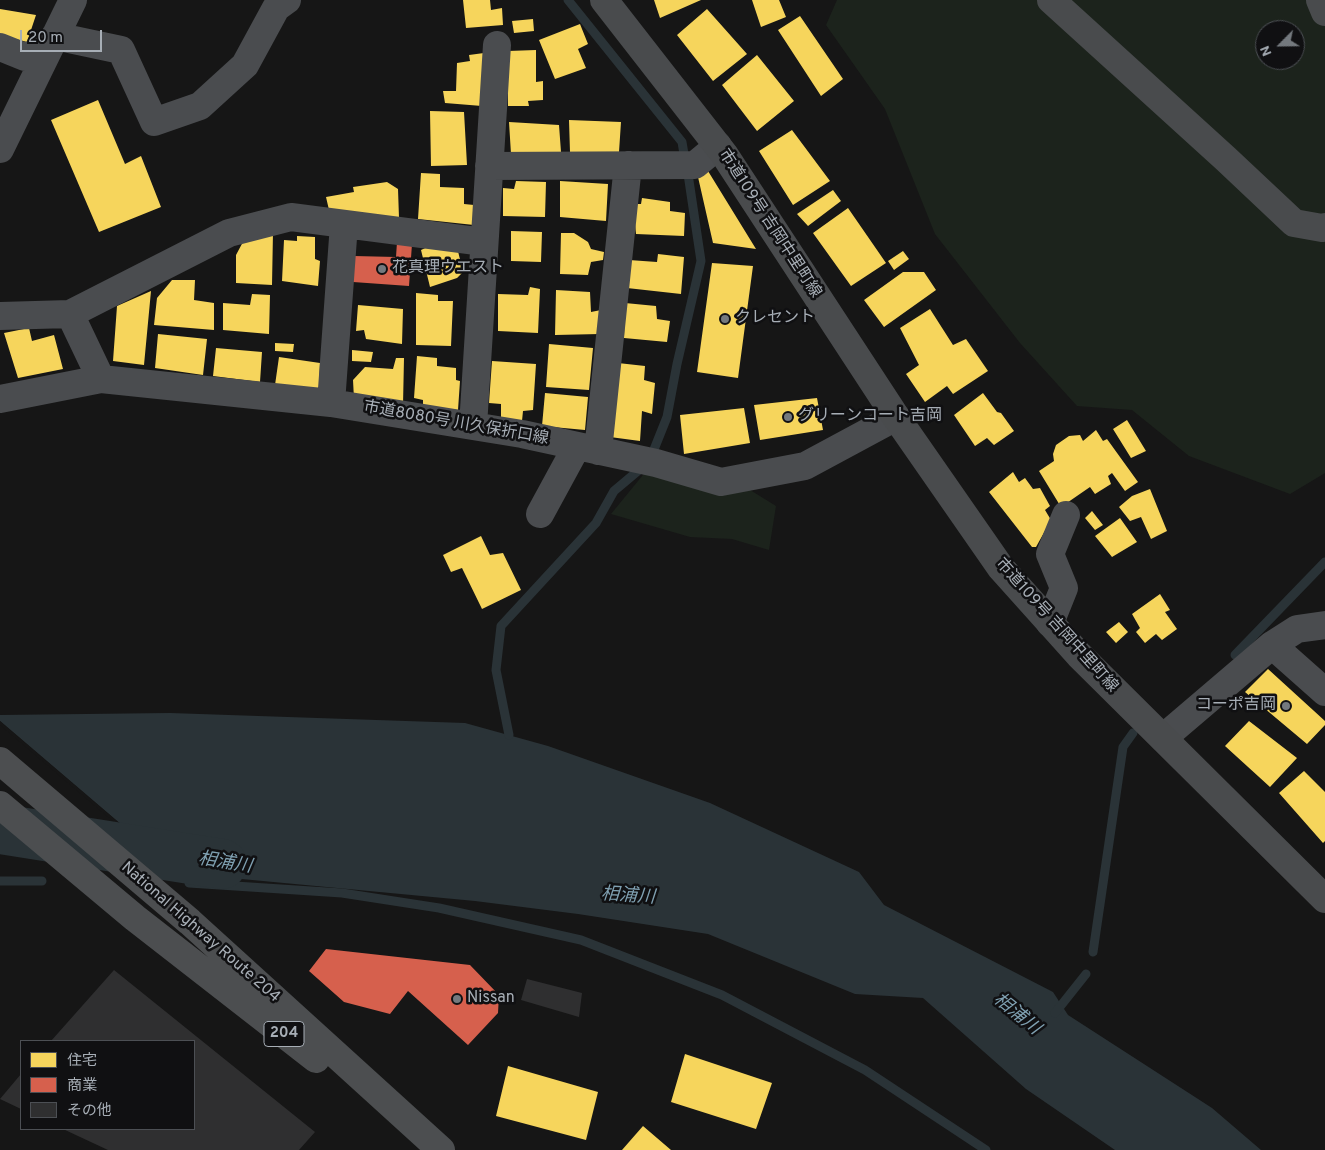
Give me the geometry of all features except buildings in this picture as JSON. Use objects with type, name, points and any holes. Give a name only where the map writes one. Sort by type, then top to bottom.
[{"type":"highway","name":"National Highway Route 204","points":[[0,761],[190,922],[441,1150]]},
{"type":"highway","name":"National Highway Route 204","points":[[0,805],[135,918],[433,1150]]},
{"type":"street","points":[[0,149],[74,0]]},
{"type":"street","points":[[0,47],[25,57],[52,42],[120,50],[154,122],[200,106],[232,77],[245,65],[276,8],[287,0]]},
{"type":"street","name":"市道109号 吉岡中里町線","points":[[604,0],[718,146],[896,417],[1001,568],[1079,655],[1325,898]]},
{"type":"street","points":[[1051,0],[1226,159],[1294,224],[1325,227]]},
{"type":"street","points":[[1320,0],[1325,12]]},
{"type":"street","points":[[473,426],[497,45]]},
{"type":"street","points":[[489,166],[695,165],[718,146]]},
{"type":"street","points":[[540,514],[588,449],[628,165]]},
{"type":"street","points":[[0,316],[70,314],[229,233],[291,217],[484,242]]},
{"type":"street","points":[[331,403],[344,224]]},
{"type":"street","points":[[70,314],[101,379]]},
{"type":"street","name":"市道8080号 川久保折口線","points":[[0,399],[101,379],[331,403],[522,434],[656,463],[721,482],[805,466],[896,417]]},
{"type":"street","points":[[1050,624],[1064,588],[1050,554],[1066,516]]},
{"type":"street","points":[[1164,738],[1272,645],[1297,629],[1325,625]]},
{"type":"street","points":[[1272,645],[1325,692]]},
{"type":"shaded area","points":[[837,0],[1325,0],[1325,473],[1290,494],[1189,456],[1132,410],[1077,406],[1020,343],[935,234],[885,109],[826,25]]},
{"type":"shaded area","points":[[647,470],[742,485],[776,506],[769,550],[732,539],[690,537],[611,514]]},
{"type":"water","points":[[170,713],[465,723],[548,746],[710,803],[859,872],[884,905],[1053,992],[1068,1015],[1212,1108],[1261,1150],[1115,1150],[1026,1089],[923,998],[855,994],[708,934],[578,914],[475,901],[178,873],[0,721],[0,715]]},
{"type":"pier","points":[[0,721],[181,876],[176,875],[0,725]]},
{"type":"waterway","points":[[568,0],[682,142],[684,154]]},
{"type":"waterway","points":[[651,457],[667,417],[677,364],[701,261],[688,174]]},
{"type":"waterway","points":[[509,735],[496,670],[501,626],[596,523],[614,491],[639,470]]},
{"type":"waterway","points":[[1235,655],[1325,562]]},
{"type":"waterway","points":[[1093,952],[1123,747],[1133,733]]},
{"type":"waterway","name":"相浦川","points":[[0,829],[222,864]]},
{"type":"waterway","points":[[0,881],[42,881]]},
{"type":"waterway","points":[[189,883],[342,893],[439,908],[581,940],[722,995],[865,1070],[986,1150]]},
{"type":"waterway","points":[[1055,1013],[1086,974]]},
{"type":"place","name":"花真理ウエスト","points":[[382,269]]},
{"type":"place","name":"クレセント","points":[[725,319]]},
{"type":"place","name":"グリーンコート吉岡","points":[[788,417]]},
{"type":"place","name":"コーポ吉岡","points":[[1286,706]]},
{"type":"place","name":"Nissan","points":[[457,999]]}]
